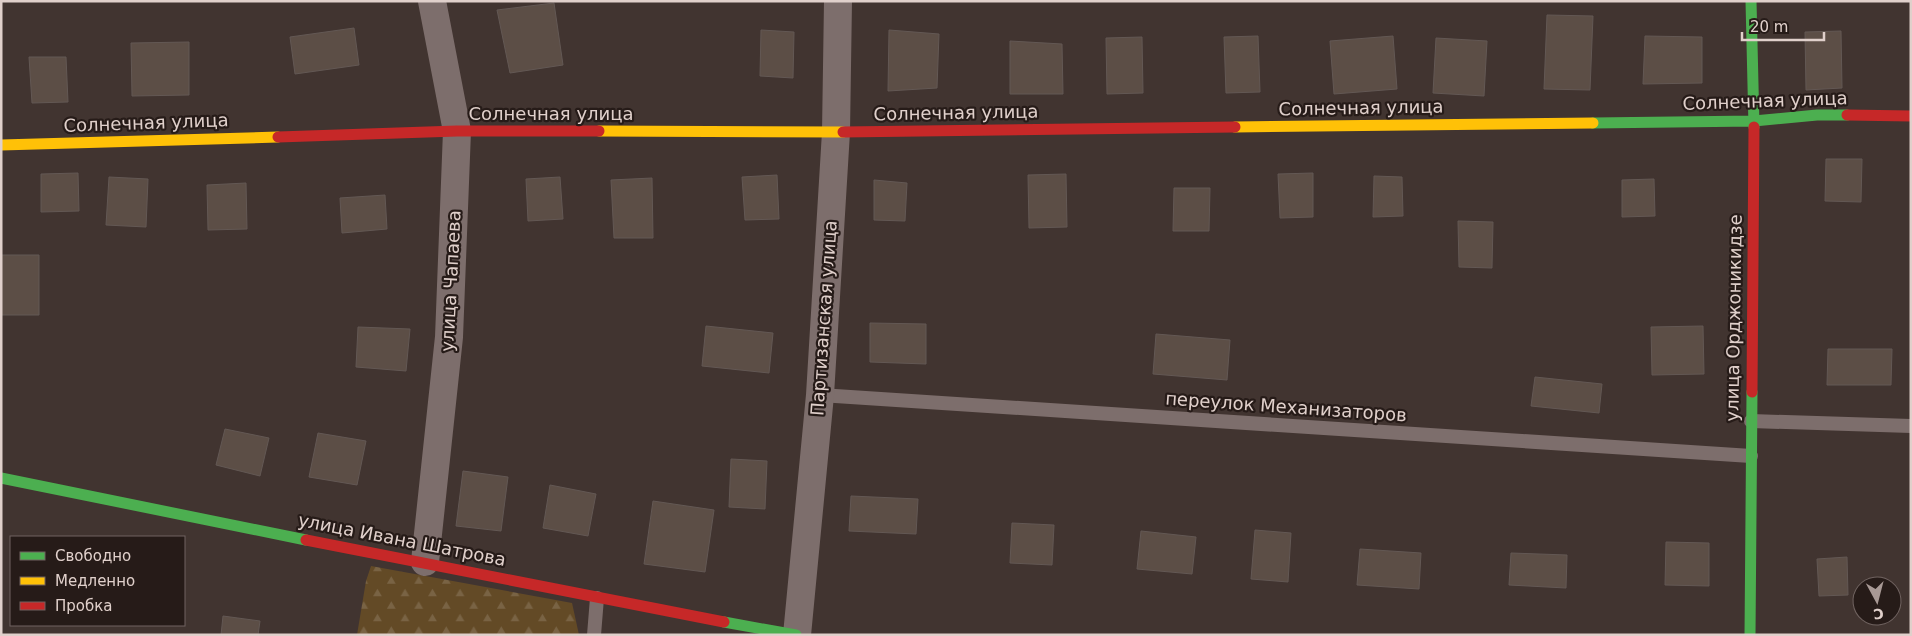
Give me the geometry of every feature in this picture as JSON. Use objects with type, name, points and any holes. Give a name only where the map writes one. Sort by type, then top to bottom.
[{"type":"street","name":"улица Чапаева","points":[[425,562],[449,337],[457,131],[432,1]]},
{"type":"street","name":"Партизанская улица","points":[[797,635],[820,396],[836,132],[838,1]]},
{"type":"street","name":"улица Орджоникидзе","points":[[1750,635],[1750,421],[1754,121],[1751,1]]},
{"type":"street","name":"Солнечная улица","points":[[1,145],[457,131],[836,132],[1754,121],[1817,115],[1911,116]]},
{"type":"street","name":"улица Ивана Шатрова","points":[[1,478],[597,598],[797,635]]},
{"type":"lane","name":"переулок Механизаторов","points":[[820,396],[1751,456]]},
{"type":"lane","points":[[1750,421],[1911,426]]},
{"type":"lane","points":[[594,635],[597,598]]},
{"type":"green space","points":[[371,566],[572,603],[579,635],[357,635],[366,581]]},
{"type":"building","points":[[554,3],[563,65],[510,73],[497,10]]},
{"type":"building","points":[[1547,15],[1593,16],[1590,90],[1544,89]]},
{"type":"building","points":[[354,28],[359,65],[295,74],[290,37]]},
{"type":"building","points":[[761,30],[794,32],[793,78],[760,76]]},
{"type":"building","points":[[889,30],[939,34],[937,88],[888,91]]},
{"type":"building","points":[[1841,31],[1842,88],[1806,90],[1805,32]]},
{"type":"building","points":[[1258,36],[1260,92],[1226,93],[1224,37]]},
{"type":"building","points":[[1393,36],[1397,89],[1334,94],[1330,41]]},
{"type":"building","points":[[1645,36],[1702,37],[1702,83],[1643,84]]},
{"type":"building","points":[[1142,37],[1143,93],[1107,94],[1106,38]]},
{"type":"building","points":[[1436,38],[1487,41],[1484,96],[1433,93]]},
{"type":"building","points":[[1010,41],[1062,44],[1063,94],[1010,94]]},
{"type":"building","points":[[189,42],[189,95],[132,96],[131,43]]},
{"type":"building","points":[[29,57],[66,57],[68,102],[32,103]]},
{"type":"building","points":[[1826,159],[1862,159],[1861,202],[1825,201]]},
{"type":"building","points":[[78,173],[79,211],[41,212],[41,174]]},
{"type":"building","points":[[1313,173],[1313,217],[1280,218],[1278,174]]},
{"type":"building","points":[[1066,174],[1067,227],[1029,228],[1028,175]]},
{"type":"building","points":[[777,175],[779,219],[745,220],[742,177]]},
{"type":"building","points":[[1374,176],[1402,177],[1403,216],[1373,217]]},
{"type":"building","points":[[109,177],[148,179],[146,227],[106,225]]},
{"type":"building","points":[[560,177],[563,219],[528,221],[526,179]]},
{"type":"building","points":[[652,178],[653,238],[614,238],[611,180]]},
{"type":"building","points":[[1654,179],[1655,216],[1622,217],[1622,180]]},
{"type":"building","points":[[874,180],[907,183],[905,221],[874,220]]},
{"type":"building","points":[[246,183],[247,229],[208,230],[207,185]]},
{"type":"building","points":[[1174,188],[1210,188],[1209,231],[1173,231]]},
{"type":"building","points":[[385,195],[387,229],[342,233],[340,198]]},
{"type":"building","points":[[1458,221],[1493,222],[1492,268],[1459,267]]},
{"type":"building","points":[[1,255],[39,255],[39,315],[1,315]]},
{"type":"building","points":[[870,323],[926,324],[926,364],[870,362]]},
{"type":"building","points":[[706,326],[773,333],[769,373],[702,366]]},
{"type":"building","points":[[1703,326],[1704,374],[1652,375],[1651,327]]},
{"type":"building","points":[[358,327],[410,329],[406,371],[356,367]]},
{"type":"building","points":[[1156,334],[1230,340],[1227,380],[1153,374]]},
{"type":"building","points":[[1828,349],[1892,349],[1891,385],[1827,385]]},
{"type":"building","points":[[1535,377],[1602,384],[1599,413],[1531,406]]},
{"type":"building","points":[[225,429],[269,438],[260,476],[216,465]]},
{"type":"building","points":[[318,433],[366,441],[357,485],[309,477]]},
{"type":"building","points":[[731,459],[767,461],[765,509],[729,507]]},
{"type":"building","points":[[463,471],[508,477],[501,531],[456,526]]},
{"type":"building","points":[[550,485],[596,494],[588,536],[543,528]]},
{"type":"building","points":[[851,496],[918,499],[916,534],[849,531]]},
{"type":"building","points":[[653,501],[714,510],[705,572],[644,564]]},
{"type":"building","points":[[1012,523],[1054,525],[1052,565],[1010,563]]},
{"type":"building","points":[[1255,530],[1291,533],[1288,582],[1251,579]]},
{"type":"building","points":[[1141,531],[1196,537],[1192,574],[1137,569]]},
{"type":"building","points":[[1666,542],[1709,543],[1709,586],[1665,585]]},
{"type":"building","points":[[1360,549],[1421,553],[1419,589],[1357,585]]},
{"type":"building","points":[[1511,553],[1567,555],[1566,588],[1509,585]]},
{"type":"building","points":[[1847,557],[1848,595],[1819,596],[1817,559]]},
{"type":"building","points":[[223,616],[260,621],[258,635],[221,635]]},
{"type":"traffic: fast","points":[[1751,1],[1754,127]]},
{"type":"traffic: fast","points":[[1593,123],[1754,121],[1817,115],[1847,115]]},
{"type":"traffic: fast","points":[[1750,635],[1752,392]]},
{"type":"traffic: fast","points":[[1,478],[306,540]]},
{"type":"traffic: fast","points":[[724,622],[796,635]]},
{"type":"traffic: slow","points":[[1235,127],[1593,123]]},
{"type":"traffic: slow","points":[[599,131],[843,132]]},
{"type":"traffic: slow","points":[[1,145],[278,137]]},
{"type":"traffic: jam","points":[[1847,115],[1911,116]]},
{"type":"traffic: jam","points":[[843,132],[1235,127]]},
{"type":"traffic: jam","points":[[1752,392],[1754,127]]},
{"type":"traffic: jam","points":[[278,137],[457,131],[599,131]]},
{"type":"traffic: jam","points":[[306,540],[724,622]]}]
